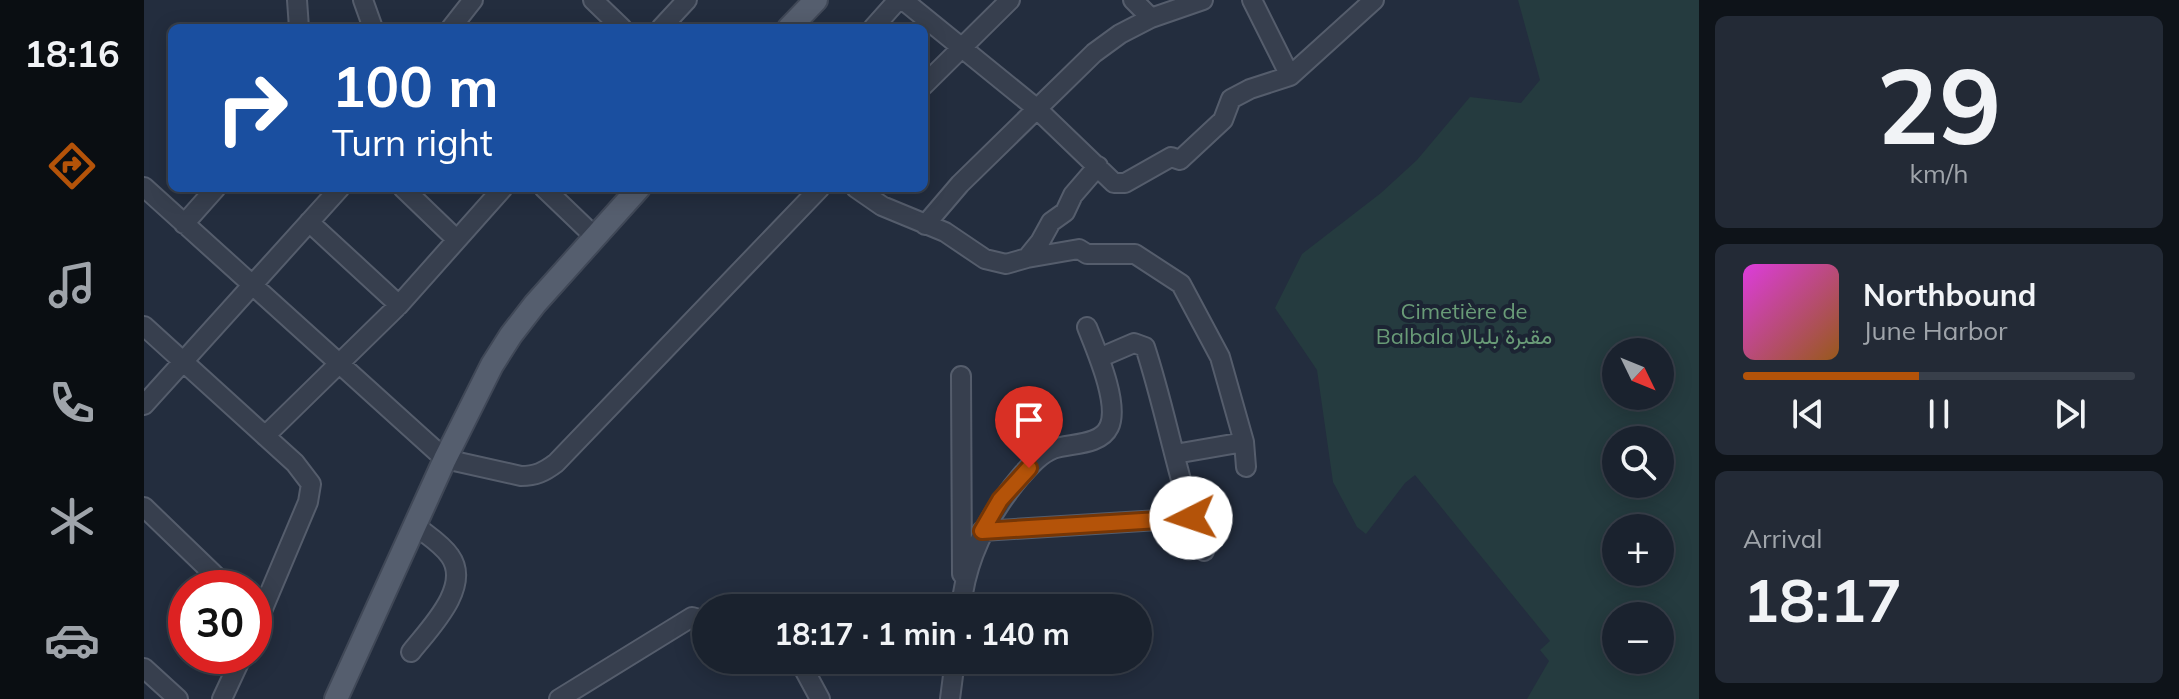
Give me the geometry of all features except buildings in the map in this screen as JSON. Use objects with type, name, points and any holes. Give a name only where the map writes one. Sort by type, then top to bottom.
[{"type":"main road","points":[[793,24],[816,0]]},
{"type":"main road","points":[[336,699],[445,459],[492,365],[511,335],[635,192]]},
{"type":"street","points":[[297,0],[299,24]]},
{"type":"street","points":[[363,0],[372,24]]},
{"type":"street","points":[[454,24],[473,0]]},
{"type":"street","points":[[593,0],[618,24]]},
{"type":"street","points":[[665,24],[687,0]]},
{"type":"street","points":[[877,24],[901,0],[1036,108],[1114,183],[1125,183],[1171,157],[1180,160],[1223,120],[1231,99],[1250,89],[1290,76],[1374,0]]},
{"type":"street","points":[[928,81],[1010,0]]},
{"type":"street","points":[[1133,0],[1151,18]]},
{"type":"street","points":[[925,225],[960,184],[1094,53],[1120,34],[1151,18],[1203,0]]},
{"type":"street","points":[[1252,0],[1290,76]]},
{"type":"street","points":[[1027,258],[1051,222],[1065,212],[1073,195],[1098,166]]},
{"type":"street","points":[[144,187],[445,459],[521,476],[533,476],[545,471],[808,192]]},
{"type":"street","points":[[184,224],[212,192]]},
{"type":"street","points":[[144,405],[336,192]]},
{"type":"street","points":[[407,192],[456,239]]},
{"type":"street","points":[[265,436],[399,305],[499,192]]},
{"type":"street","points":[[548,192],[594,236]]},
{"type":"street","points":[[862,192],[882,206],[945,232],[992,262],[1006,264],[1079,249],[1087,254],[1135,254],[1181,284],[1220,357],[1244,442],[1246,467]]},
{"type":"street","points":[[309,222],[399,305]]},
{"type":"street","points":[[144,326],[309,478],[311,493],[272,584]]},
{"type":"street","points":[[963,584],[982,531],[1000,500],[1041,456],[1053,449],[1094,440],[1108,429],[1111,406],[1099,358],[1087,327]]},
{"type":"street","points":[[1099,358],[1134,343],[1143,345],[1191,518],[1204,551]]},
{"type":"street","points":[[961,376],[962,594]]},
{"type":"street","points":[[1175,454],[1244,442]]},
{"type":"street","points":[[144,507],[209,570]]},
{"type":"street","points":[[982,531],[1191,518]]},
{"type":"street","points":[[411,652],[451,596],[455,573],[449,555],[416,526]]},
{"type":"street","points":[[559,699],[692,617]]},
{"type":"street","points":[[144,668],[178,699]]},
{"type":"street","points":[[222,699],[234,674]]},
{"type":"street","points":[[807,674],[820,699]]},
{"type":"street","points":[[950,699],[953,674]]},
{"type":"green space","name":"Cimetière de Balbala مقبرة بلبالا","points":[[1518,0],[1699,0],[1699,699],[1527,699],[1549,661],[1540,650],[1550,641],[1415,475],[1405,483],[1366,534],[1357,527],[1333,482],[1317,370],[1275,308],[1302,254],[1381,193],[1417,160],[1470,97],[1521,103],[1540,80]]},
{"type":"route","points":[[1029,468],[1000,500],[982,531],[1191,518]]}]
